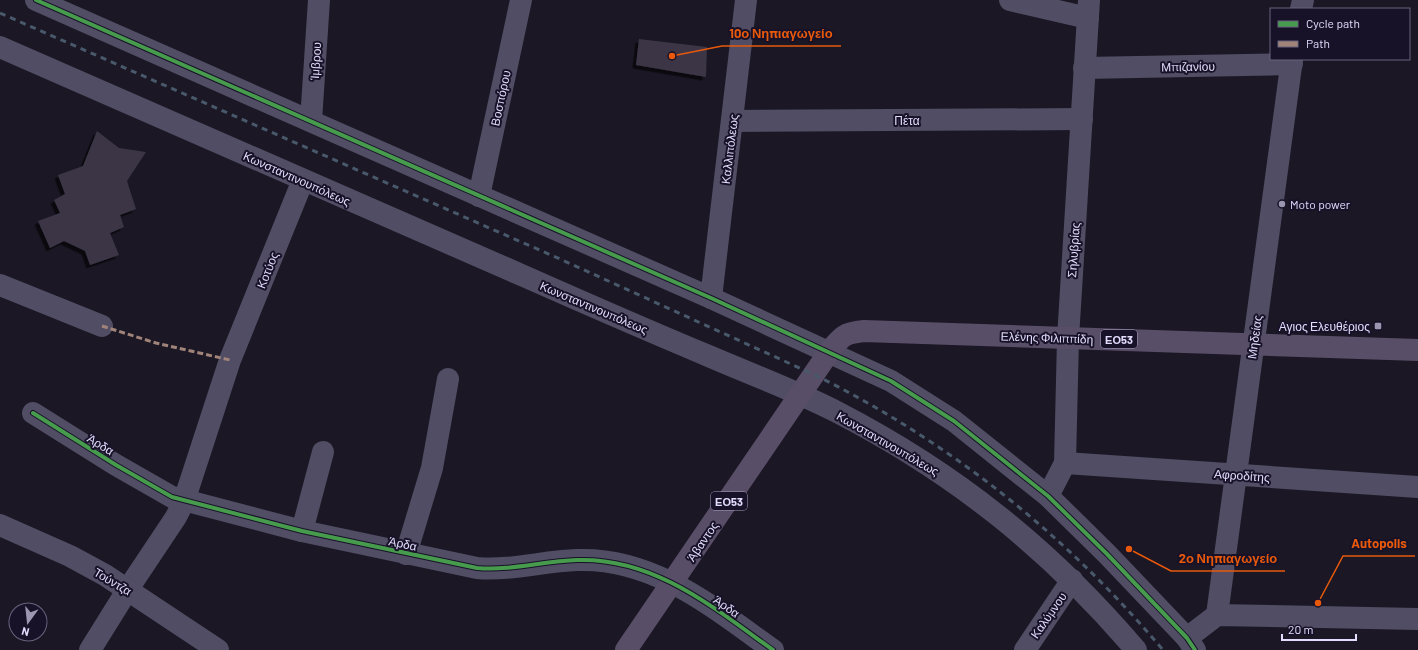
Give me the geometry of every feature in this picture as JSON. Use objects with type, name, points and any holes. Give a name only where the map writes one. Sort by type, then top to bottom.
[{"type":"main road","name":"Ελένης Φιλιππίδη","points":[[829,352],[842,336],[848,332],[864,331],[1253,343],[1418,350]]},
{"type":"main road","name":"Άβαντος","points":[[626,650],[674,582],[829,352]]},
{"type":"street","points":[[36,0],[711,298],[891,381],[929,404],[986,445],[1048,496],[1107,554],[1191,644],[1218,615],[1418,619]]},
{"type":"street","name":"Ίμβρου","points":[[310,121],[319,0]]},
{"type":"street","name":"Βοσπόρου","points":[[479,196],[521,0]]},
{"type":"street","name":"Καλλιπόλεως","points":[[711,298],[746,0]]},
{"type":"street","points":[[1010,0],[1088,9]]},
{"type":"street","name":"Σηλυβρίας","points":[[1048,496],[1065,463],[1068,338],[1088,9]]},
{"type":"street","name":"Κωνσταντινουπόλεως","points":[[0,47],[303,180],[801,395],[871,432],[952,481],[1016,529],[1072,580],[1136,650]]},
{"type":"street","name":"Μπιζανίου","points":[[1084,68],[1292,61]]},
{"type":"street","name":"Μηδείας","points":[[1218,615],[1235,475],[1292,61]]},
{"type":"street","name":"Πέτα","points":[[732,121],[1082,119]]},
{"type":"street","name":"Κοτύος","points":[[184,501],[230,360],[303,180]]},
{"type":"street","points":[[0,285],[102,326]]},
{"type":"street","points":[[406,554],[432,468],[448,378]]},
{"type":"street","name":"Άρδα","points":[[33,413],[156,489],[184,501],[302,531],[477,568],[496,569],[559,561],[605,560],[633,566],[674,582],[773,650]]},
{"type":"street","points":[[302,531],[323,452]]},
{"type":"street","name":"Αφροδίτης","points":[[1065,463],[1418,487]]},
{"type":"street","points":[[90,650],[128,589],[176,517],[184,501]]},
{"type":"street","name":"Τούντζα","points":[[0,525],[70,556],[128,589],[218,650]]},
{"type":"street","name":"Καλύμνου","points":[[1024,650],[1072,580]]},
{"type":"building","points":[[639,39],[707,47],[706,77],[636,65]]},
{"type":"building","points":[[97,131],[119,148],[146,152],[127,181],[136,209],[120,215],[124,227],[110,233],[119,255],[90,265],[85,251],[64,241],[50,248],[38,221],[60,213],[54,200],[65,194],[58,175],[83,166]]},
{"type":"railway","points":[[0,13],[560,259],[815,375],[865,401],[913,430],[959,461],[1003,494],[1046,530],[1087,568],[1126,608],[1163,650]]},
{"type":"marked path","points":[[102,326],[156,343],[230,360]]},
{"type":"cycle path","points":[[36,0],[711,298],[891,381],[954,421],[1048,496],[1107,554],[1187,638],[1195,650]]},
{"type":"cycle path","points":[[33,413],[116,465],[172,497],[302,531],[477,568],[490,569],[577,560],[605,561],[632,567],[657,576],[682,588],[705,602],[773,650]]},
{"type":"place","name":"10ο Νηπιαγωγείο","points":[[672,56]]},
{"type":"place","name":"Moto power","points":[[1282,204]]},
{"type":"place","name":"Αγιος Ελευθέριος","points":[[1378,326]]},
{"type":"place","name":"2ο Νηπιαγωγείο","points":[[1129,549]]},
{"type":"place","name":"Autopolis","points":[[1318,603]]}]
